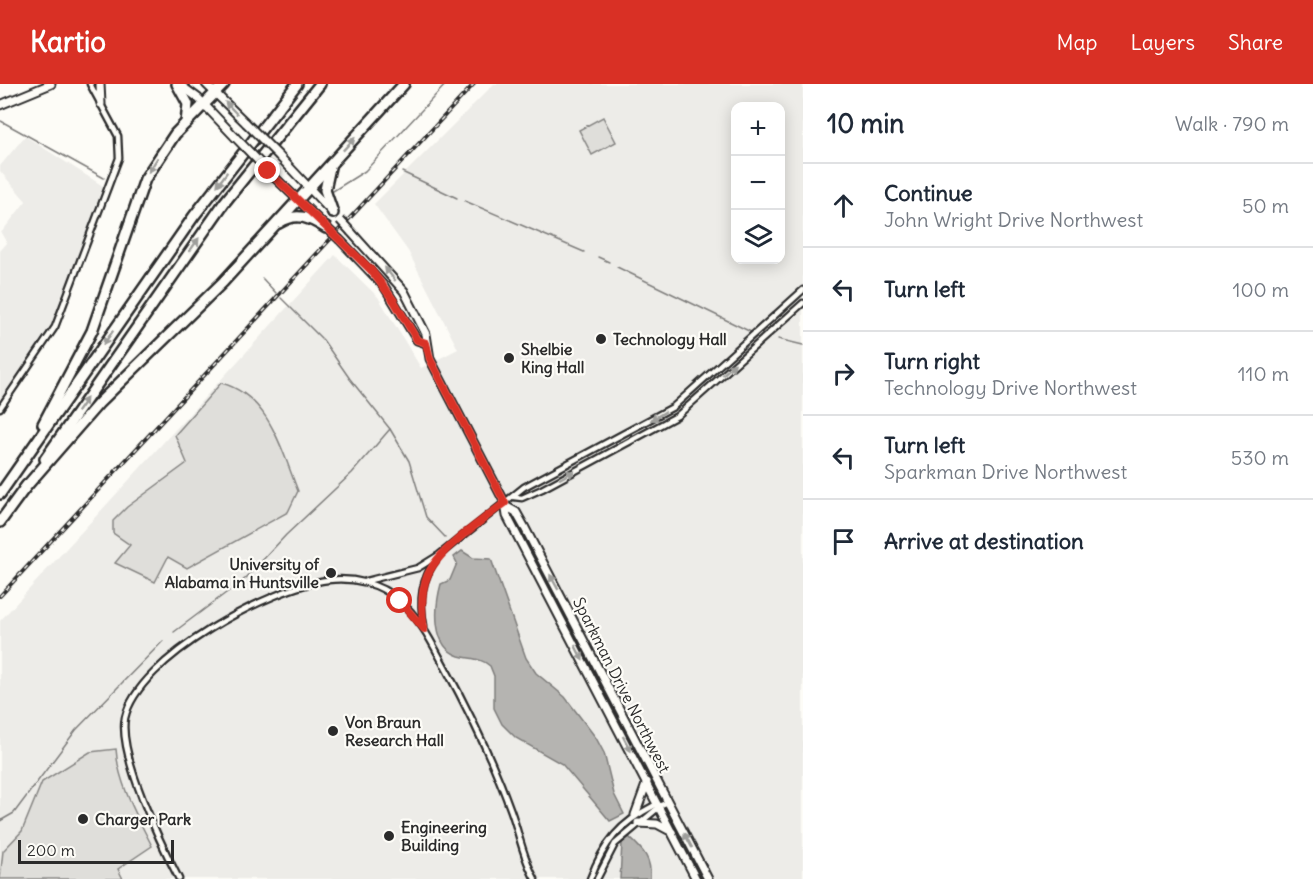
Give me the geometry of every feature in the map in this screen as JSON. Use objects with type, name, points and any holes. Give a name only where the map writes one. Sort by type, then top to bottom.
[{"type":"highway","points":[[178,84],[188,104],[186,123]]},
{"type":"highway","points":[[26,456],[92,332],[145,178],[164,148],[224,84]]},
{"type":"highway","points":[[0,494],[194,216],[297,84]]},
{"type":"highway","points":[[0,522],[224,203],[320,84]]},
{"type":"highway","points":[[24,489],[99,403],[203,302],[404,84]]},
{"type":"highway","points":[[331,163],[325,189],[336,216]]},
{"type":"highway","points":[[268,232],[282,221],[296,216],[310,218],[328,229]]},
{"type":"main road","points":[[0,105],[51,84]]},
{"type":"main road","points":[[100,84],[101,104]]},
{"type":"main road","name":"Sparkman Drive Northwest","points":[[178,84],[204,104],[268,171],[340,240],[384,286],[417,340],[426,343]]},
{"type":"main road","name":"Sparkman Drive Northwest","points":[[206,84],[309,186],[384,266],[404,291],[426,334],[430,359],[506,505],[507,516],[696,879]]},
{"type":"main road","name":"Sparkman Drive Northwest","points":[[506,505],[516,512],[525,528],[708,879]]},
{"type":"main road","points":[[647,782],[636,819],[657,824],[672,832]]},
{"type":"street","points":[[0,408],[55,327],[117,164],[120,141],[90,84]]},
{"type":"street","points":[[179,879],[152,819],[130,759],[124,730],[132,700],[150,676],[178,651],[227,619],[288,590],[328,580],[363,581],[401,574],[439,555],[506,505],[524,487],[673,406],[803,290]]},
{"type":"street","points":[[514,497],[522,498],[542,489],[678,416],[803,303]]},
{"type":"street","points":[[424,629],[421,593],[429,569],[439,555]]},
{"type":"street","points":[[363,581],[393,595],[424,629],[468,710],[494,767],[535,879]]},
{"type":"street","points":[[590,879],[599,856],[612,836],[636,819],[658,811],[659,806],[668,802]]},
{"type":"street","points":[[597,879],[615,844],[636,819]]},
{"type":"shaded area","name":"University of Alabama in Huntsville","points":[[494,84],[803,84],[803,879],[0,879],[0,621],[335,255],[378,297],[421,368],[458,349],[408,251],[374,204]]},
{"type":"shaded area","points":[[603,117],[616,142],[592,155],[579,130]]},
{"type":"shaded area","points":[[25,136],[103,186],[54,320],[0,402],[0,251],[7,243],[1,233],[26,201],[0,171],[0,166]]},
{"type":"shaded area","points":[[221,383],[237,389],[251,399],[272,426],[298,491],[288,512],[187,568],[168,557],[155,582],[115,563],[130,545],[113,533],[113,521],[127,507],[187,463],[175,435]]},
{"type":"shaded area","points":[[462,551],[473,558],[491,559],[526,658],[536,673],[565,697],[596,738],[604,753],[614,794],[624,814],[610,821],[562,764],[516,738],[502,724],[494,708],[494,676],[490,666],[480,660],[459,656],[444,644],[437,625],[437,603],[441,584],[450,580],[457,563],[454,557]]},
{"type":"shaded area","name":"Charger Park","points":[[116,749],[124,787],[152,846],[118,869],[123,879],[0,879],[3,851],[22,831],[42,782],[90,752]]},
{"type":"shaded area","points":[[629,837],[646,855],[650,865],[650,879],[620,879],[622,843]]},
{"type":"waterway","points":[[333,191],[365,171],[446,84]]},
{"type":"waterway","points":[[1,121],[104,178]]},
{"type":"waterway","points":[[402,172],[457,198]]},
{"type":"waterway","points":[[465,201],[584,252]]},
{"type":"waterway","points":[[598,257],[609,262]]},
{"type":"waterway","points":[[617,267],[753,333]]},
{"type":"waterway","points":[[262,278],[276,293]]},
{"type":"waterway","points":[[281,298],[323,340],[350,379],[390,429],[409,461],[426,517],[445,537]]},
{"type":"waterway","points":[[778,339],[803,345]]},
{"type":"waterway","points":[[174,632],[246,578],[286,535],[352,473],[390,429]]},
{"type":"waterway","points":[[0,821],[14,813],[76,730],[163,641]]},
{"type":"railway","points":[[0,596],[474,84]]},
{"type":"place","name":"Technology Hall","points":[[601,339]]},
{"type":"place","name":"Shelbie King Hall","points":[[509,358]]},
{"type":"place","name":"University of Alabama in Huntsville","points":[[331,573]]},
{"type":"place","name":"Von Braun Research Hall","points":[[333,731]]},
{"type":"place","name":"Charger Park","points":[[83,819]]},
{"type":"place","name":"Engineering Building","points":[[389,836]]},
{"type":"route","points":[[268,171],[371,270],[401,310],[417,340],[426,343],[430,359],[505,503],[439,555],[429,569],[421,593],[424,629],[400,601]]}]
